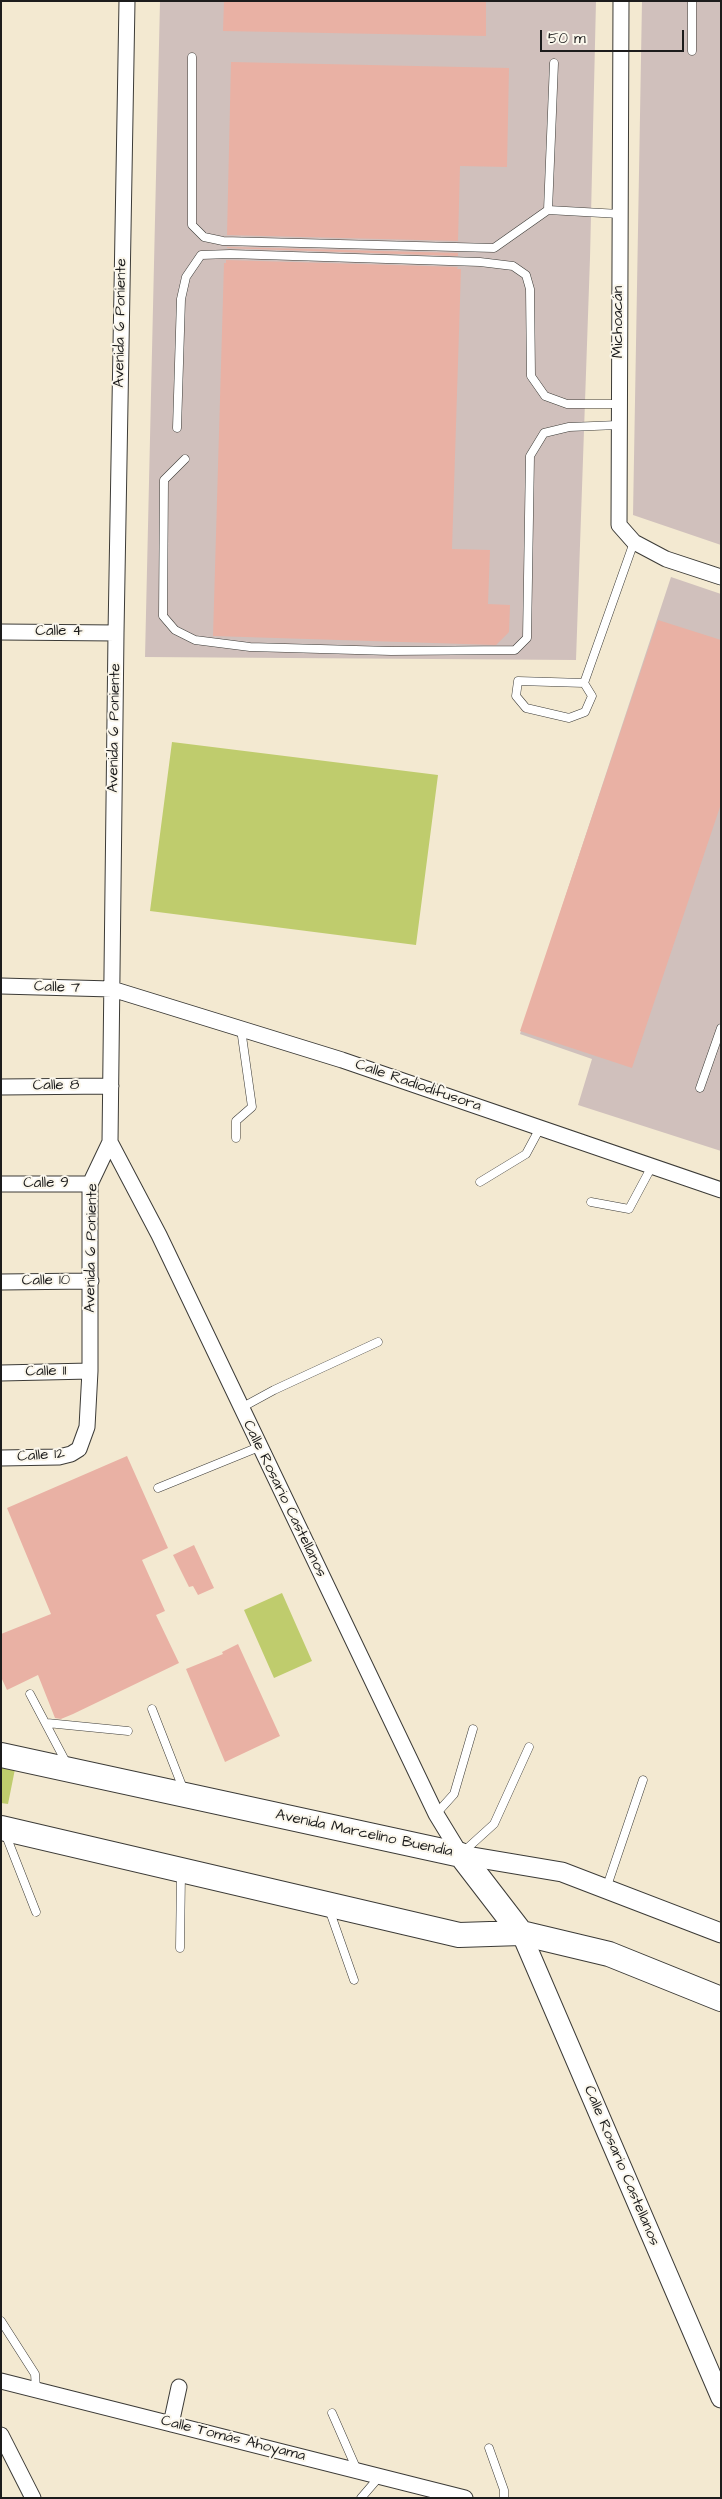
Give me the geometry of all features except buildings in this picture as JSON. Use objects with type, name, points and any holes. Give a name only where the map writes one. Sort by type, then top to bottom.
[{"type":"main road","name":"Avenida Marcelino Buendía","points":[[1,1755],[461,1855]]},
{"type":"main road","points":[[2,1828],[459,1935],[521,1933],[609,1954],[721,1999]]},
{"type":"main road","points":[[461,1855],[521,1933]]},
{"type":"street","name":"Avenida 6 Poniente","points":[[79,1448],[87,1427],[90,1371],[90,1184],[110,1142],[126,1]]},
{"type":"street","name":"Michoacán","points":[[621,1],[619,525],[634,542],[666,559],[721,577]]},
{"type":"street","name":"Calle 4","points":[[1,632],[116,633]]},
{"type":"street","name":"Calle 7","points":[[1,986],[112,989]]},
{"type":"street","name":"Calle Radiodifusora","points":[[112,989],[342,1060],[721,1190]]},
{"type":"street","name":"Calle 8","points":[[1,1087],[111,1086]]},
{"type":"street","name":"Calle Rosario Castellanos","points":[[110,1142],[159,1235],[436,1814],[461,1855]]},
{"type":"street","name":"Calle 9","points":[[1,1184],[90,1184]]},
{"type":"street","name":"Calle 10","points":[[1,1282],[91,1281]]},
{"type":"street","name":"Calle 11","points":[[1,1373],[90,1371]]},
{"type":"street","name":"Calle 12","points":[[1,1458],[58,1457],[71,1454],[79,1448]]},
{"type":"street","name":"Avenida Marcelino Buendía","points":[[461,1855],[562,1872],[721,1933]]},
{"type":"street","name":"Calle Rosario Castellanos","points":[[521,1933],[721,2398]]},
{"type":"street","name":"Calle Tomás Ahoyama","points":[[1,2381],[380,2476],[441,2495],[466,2498]]},
{"type":"street","points":[[171,2424],[179,2387]]},
{"type":"street","points":[[1,2435],[33,2498]]},
{"type":"lane","points":[[692,1],[692,51]]},
{"type":"lane","points":[[192,57],[192,225],[204,237],[222,241],[494,248],[548,210],[620,214]]},
{"type":"lane","points":[[548,210],[554,63]]},
{"type":"lane","points":[[178,428],[181,299],[186,277],[200,255],[230,254],[470,262],[513,266],[526,275],[530,289],[531,376],[545,396],[567,404],[618,404]]},
{"type":"lane","points":[[186,459],[164,480],[163,616],[175,630],[195,640],[250,647],[392,651],[515,650],[527,638],[530,456],[544,433],[569,427],[618,425]]},
{"type":"lane","points":[[584,683],[634,542]]},
{"type":"lane","points":[[518,681],[584,683],[592,696],[585,712],[569,718],[526,708],[516,696],[518,681]]},
{"type":"lane","points":[[700,1088],[721,1028]]},
{"type":"lane","points":[[236,1138],[236,1121],[252,1107],[241,1029]]},
{"type":"lane","points":[[480,1182],[526,1154],[540,1128]]},
{"type":"lane","points":[[590,1202],[629,1209],[652,1166]]},
{"type":"lane","points":[[241,1408],[378,1342]]},
{"type":"lane","points":[[158,1488],[259,1447]]},
{"type":"lane","points":[[30,1694],[47,1723],[70,1770]]},
{"type":"lane","points":[[152,1709],[186,1796]]},
{"type":"lane","points":[[47,1723],[128,1731]]},
{"type":"lane","points":[[436,1814],[454,1794],[473,1729]]},
{"type":"lane","points":[[461,1855],[494,1824],[529,1747]]},
{"type":"lane","points":[[606,1889],[643,1780]]},
{"type":"lane","points":[[2,1828],[36,1912]]},
{"type":"lane","points":[[180,1948],[181,1869]]},
{"type":"lane","points":[[327,1904],[354,1980]]},
{"type":"lane","points":[[1,2321],[35,2374],[36,2390]]},
{"type":"lane","points":[[332,2412],[358,2471]]},
{"type":"lane","points":[[489,2448],[504,2490],[504,2498]]},
{"type":"lane","points":[[361,2498],[380,2476]]},
{"type":"shaded area","points":[[160,1],[596,1],[590,258],[576,660],[145,657]]},
{"type":"shaded area","points":[[642,1],[721,1],[721,545],[633,515]]},
{"type":"shaded area","points":[[671,577],[721,594],[721,1151],[578,1105],[592,1059],[520,1034]]},
{"type":"green space","points":[[172,742],[438,775],[416,945],[150,911]]},
{"type":"green space","points":[[282,1593],[312,1661],[274,1678],[244,1610]]},
{"type":"green space","points":[[1,1761],[16,1764],[8,1804],[1,1803]]}]
